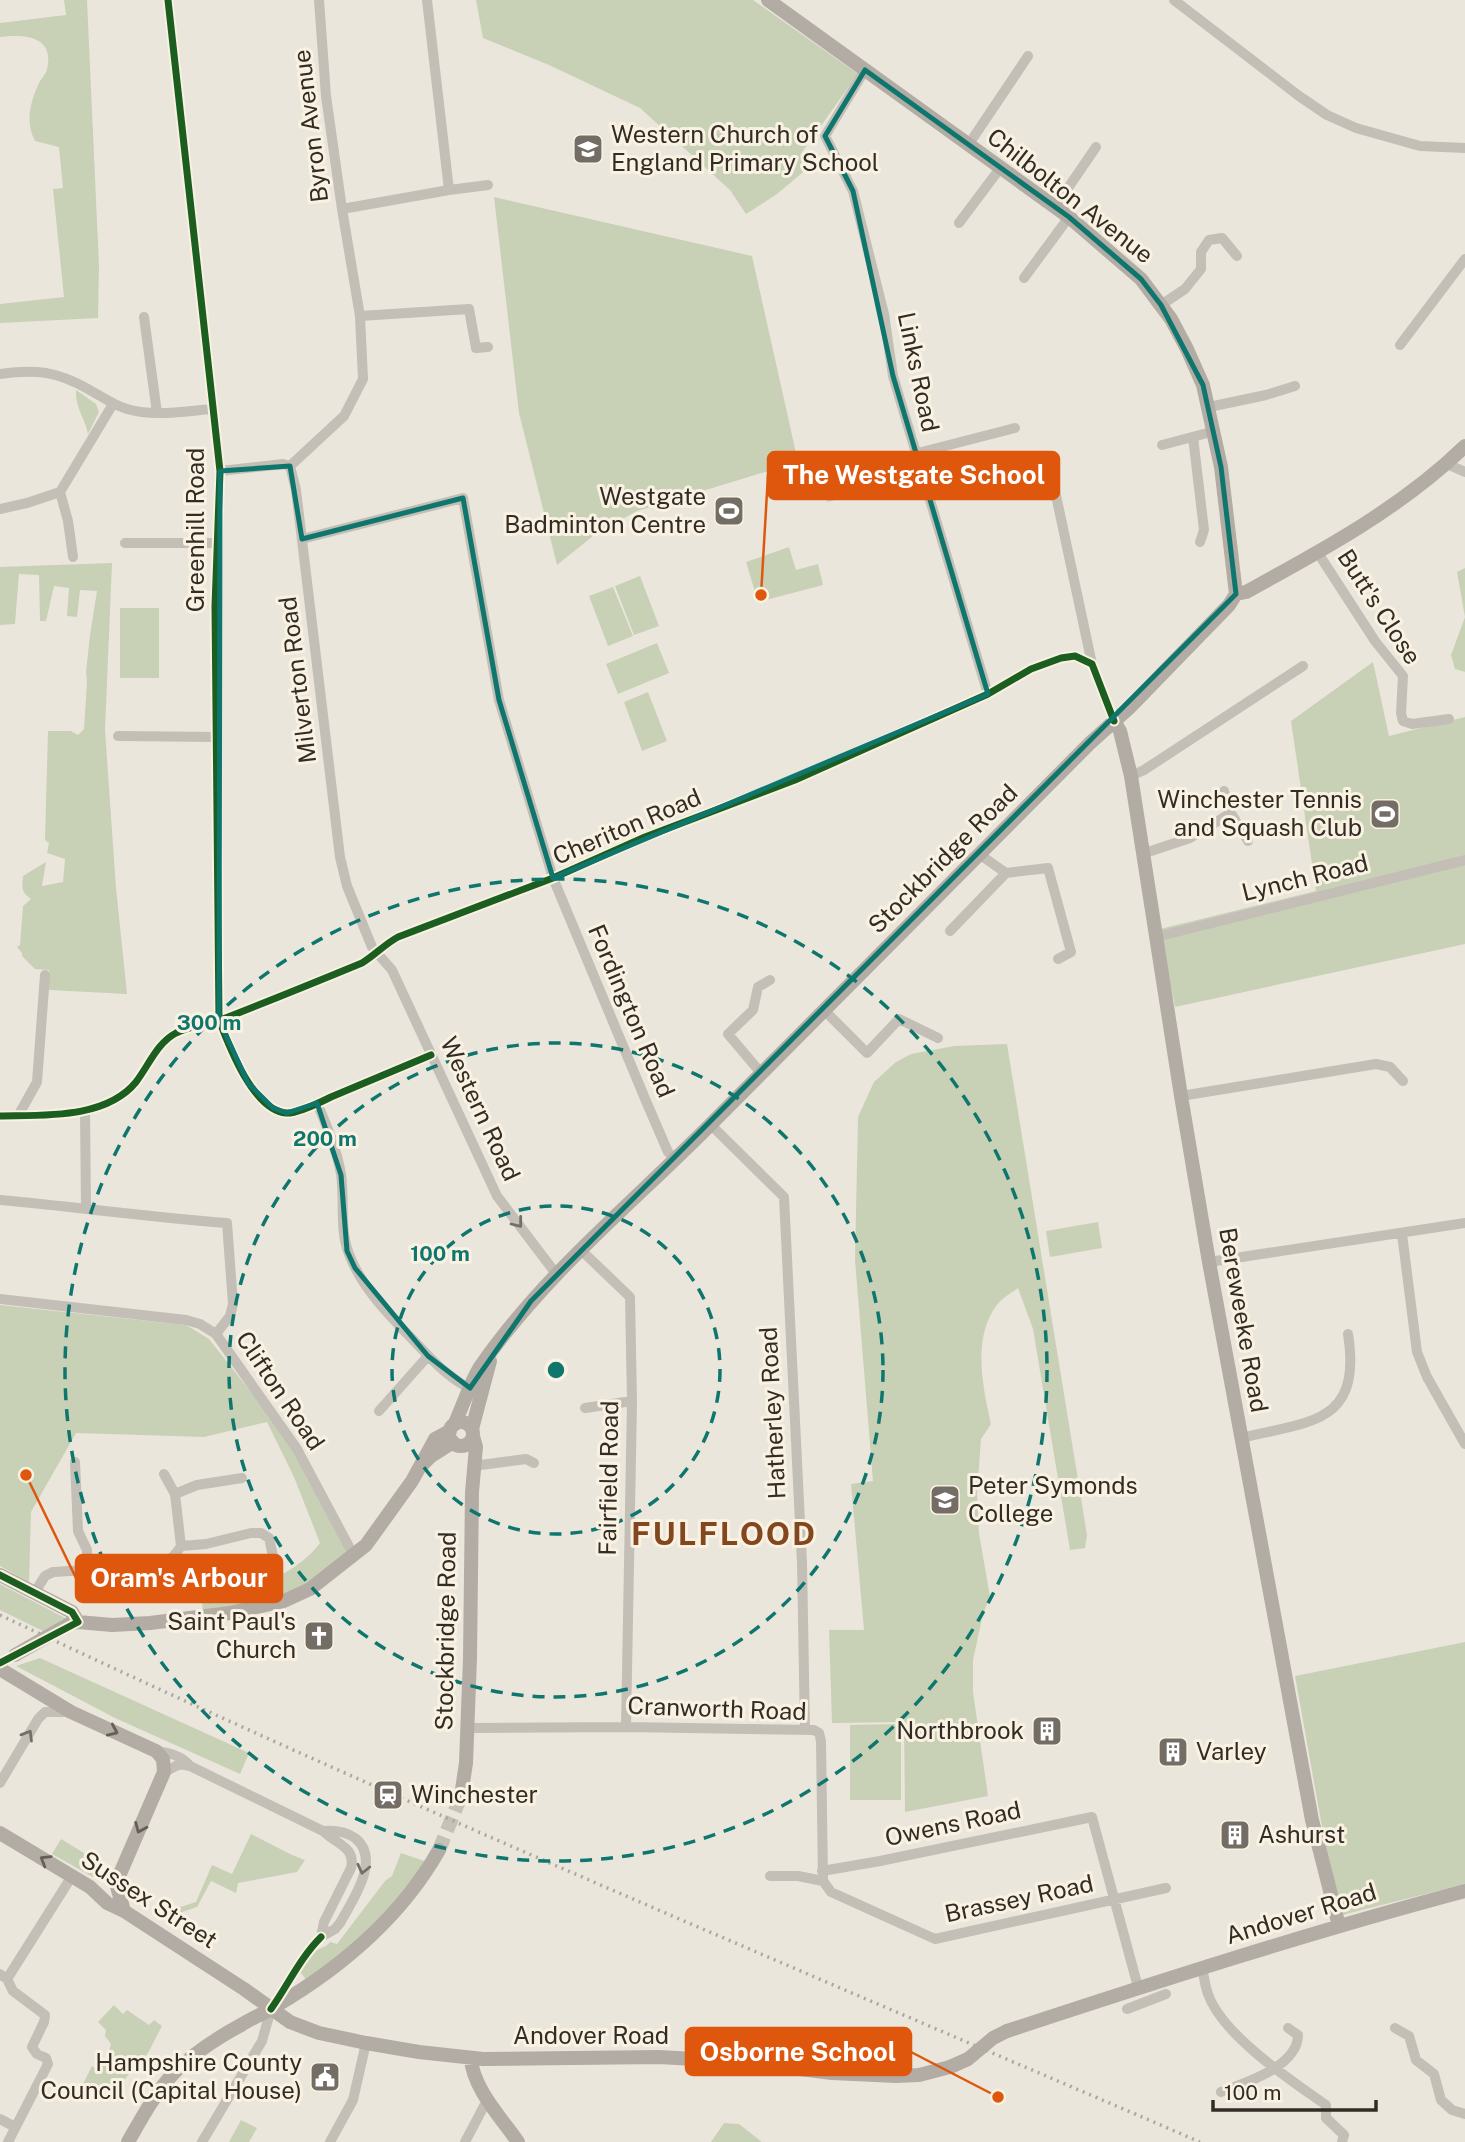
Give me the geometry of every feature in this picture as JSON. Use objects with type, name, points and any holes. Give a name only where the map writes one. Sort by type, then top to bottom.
[{"type":"main road","name":"Chilbolton Avenue","points":[[768,0],[1069,217],[1141,279],[1161,305],[1187,349],[1203,385],[1215,432],[1228,514],[1236,594]]},
{"type":"main road","name":"Stockbridge Road","points":[[455,1436],[492,1353],[517,1317],[581,1250],[711,1125],[1210,625],[1236,594],[1246,592],[1318,553],[1380,515],[1447,464],[1465,446]]},
{"type":"main road","name":"Bereweeke Road","points":[[1114,720],[1120,731],[1131,776],[1209,1262],[1312,1820],[1339,1926]]},
{"type":"main road","name":"Stockbridge Road","points":[[461,1796],[466,1763],[472,1611],[473,1466],[476,1447],[473,1433],[476,1390]]},
{"type":"main road","points":[[0,1663],[74,1623],[150,1623],[230,1612],[284,1601],[310,1589],[354,1556],[376,1532],[420,1467],[435,1439],[455,1436],[470,1442],[473,1433],[464,1422],[455,1436]]},
{"type":"main road","points":[[455,1436],[470,1456],[473,1466]]},
{"type":"main road","points":[[0,1575],[72,1612],[74,1623]]},
{"type":"main road","points":[[0,1669],[71,1712],[156,1751],[163,1759],[164,1772],[116,1883],[124,1911]]},
{"type":"main road","name":"Sussex Street","points":[[0,1833],[90,1887],[107,1903],[124,1911],[271,2009]]},
{"type":"main road","points":[[128,2142],[159,2090],[174,2073],[232,2029],[271,2009],[331,1970],[385,1921],[413,1889],[439,1850]]},
{"type":"main road","points":[[90,1887],[116,1883]]},
{"type":"main road","name":"Andover Road","points":[[271,2009],[300,2027],[398,2049],[471,2058],[659,2057],[745,2062],[832,2073],[919,2075],[968,2059],[993,2038],[1007,2031],[1147,1990],[1202,1968],[1339,1926],[1465,1891]]},
{"type":"main road","points":[[471,2058],[477,2082],[518,2142]]},
{"type":"street","name":"Greenhill Road","points":[[168,0],[220,471],[216,543],[219,1020]]},
{"type":"street","name":"Byron Avenue","points":[[290,466],[344,416],[363,379],[360,316],[326,96],[319,0]]},
{"type":"street","points":[[428,0],[449,190]]},
{"type":"street","points":[[1174,0],[1327,115],[1356,128],[1420,146],[1465,148]]},
{"type":"street","points":[[969,144],[1028,57]]},
{"type":"street","name":"Links Road","points":[[865,70],[825,136],[853,191],[884,314],[893,376],[914,454],[988,694]]},
{"type":"street","points":[[1055,207],[1096,147]]},
{"type":"street","points":[[959,223],[1001,167]]},
{"type":"street","points":[[342,209],[449,190],[488,186]]},
{"type":"street","points":[[1024,278],[1069,217]]},
{"type":"street","points":[[1161,305],[1185,289],[1201,269],[1201,251],[1209,240],[1222,238],[1237,256]]},
{"type":"street","points":[[1400,345],[1465,259]]},
{"type":"street","points":[[360,316],[468,309],[476,348],[488,347]]},
{"type":"street","points":[[144,317],[157,413]]},
{"type":"street","points":[[0,374],[33,370],[53,374],[126,409],[157,413],[213,410]]},
{"type":"street","points":[[1209,407],[1295,386]]},
{"type":"street","points":[[0,509],[60,492],[113,404]]},
{"type":"street","points":[[914,454],[1015,428]]},
{"type":"street","points":[[1162,445],[1215,432]]},
{"type":"street","points":[[1193,437],[1204,530],[1200,542]]},
{"type":"street","points":[[1048,458],[1092,664],[1114,720]]},
{"type":"street","points":[[220,471],[283,464],[290,466]]},
{"type":"street","points":[[1447,464],[1465,472]]},
{"type":"street","name":"Milverton Road","points":[[290,466],[296,490],[342,870],[377,953]]},
{"type":"street","points":[[60,492],[68,521],[73,557]]},
{"type":"street","name":"Fordington Road","points":[[302,539],[463,498],[499,701],[553,878],[668,1152],[675,1158]]},
{"type":"street","points":[[125,543],[216,543]]},
{"type":"street","name":"Butt's Close","points":[[1318,553],[1375,641],[1403,676],[1403,721],[1412,724],[1449,719]]},
{"type":"street","name":"Cheriton Road","points":[[0,1116],[85,1111],[109,1103],[125,1093],[136,1081],[163,1042],[186,1029],[219,1020],[362,963],[377,953],[385,943],[398,937],[553,878],[645,837],[795,780],[988,694],[1031,668],[1061,657],[1075,656],[1092,664]]},
{"type":"street","points":[[1131,776],[1303,666]]},
{"type":"street","points":[[118,736],[217,737]]},
{"type":"street","points":[[1224,791],[1231,813],[1248,841]]},
{"type":"street","points":[[1142,854],[1190,838],[1231,813]]},
{"type":"street","points":[[979,854],[1006,873]]},
{"type":"street","name":"Lynch Road","points":[[1156,937],[1465,860]]},
{"type":"street","points":[[950,931],[1006,873],[1048,868],[1071,952],[1058,959]]},
{"type":"street","name":"Western Road","points":[[377,953],[392,970],[497,1196],[558,1275]]},
{"type":"street","points":[[18,1116],[37,1082],[45,975]]},
{"type":"street","points":[[761,1073],[728,1034],[753,1010],[758,987],[770,980]]},
{"type":"street","points":[[824,1010],[867,1053],[899,1019],[938,1038]]},
{"type":"street","points":[[219,1020],[231,1052],[248,1083],[273,1108],[287,1113],[430,1055]]},
{"type":"street","points":[[1181,1096],[1376,1064],[1390,1068],[1403,1081]]},
{"type":"street","points":[[317,1103],[332,1138],[341,1175],[347,1251],[355,1268],[383,1308],[428,1356],[453,1377],[476,1390]]},
{"type":"street","points":[[85,1111],[86,1208]]},
{"type":"street","name":"Hatherley Road","points":[[711,1125],[784,1197],[801,1549],[805,1730]]},
{"type":"street","points":[[0,1200],[227,1223],[233,1304],[230,1316],[216,1334]]},
{"type":"street","points":[[1209,1262],[1465,1223]]},
{"type":"street","points":[[1402,1234],[1417,1352],[1427,1377],[1465,1444]]},
{"type":"street","name":"Fairfield Road","points":[[581,1250],[630,1297],[632,1401],[626,1727]]},
{"type":"street","name":"Clifton Road","points":[[0,1299],[186,1320],[200,1324],[216,1334],[298,1450],[354,1556]]},
{"type":"street","points":[[1241,1438],[1324,1416],[1336,1406],[1350,1380],[1351,1354],[1348,1334]]},
{"type":"street","points":[[379,1411],[428,1356]]},
{"type":"street","points":[[585,1408],[632,1401]]},
{"type":"street","points":[[473,1466],[526,1459],[534,1463]]},
{"type":"street","points":[[75,1462],[78,1531],[87,1550],[88,1569]]},
{"type":"street","points":[[35,1592],[45,1576],[53,1572],[118,1568],[172,1558],[181,1546],[175,1494],[164,1474]]},
{"type":"street","points":[[175,1494],[197,1486],[242,1478]]},
{"type":"street","points":[[181,1546],[206,1545],[251,1533],[261,1533],[269,1538],[273,1556]]},
{"type":"street","points":[[0,1783],[38,1719],[45,1712],[71,1712]]},
{"type":"street","name":"Cranworth Road","points":[[467,1728],[814,1730],[819,1733],[821,1741],[823,1876]]},
{"type":"street","points":[[156,1751],[176,1755],[191,1766]]},
{"type":"street","points":[[164,1772],[180,1764],[191,1766],[323,1831],[349,1850],[353,1860],[348,1877],[324,1922],[321,1937],[340,1923],[360,1883],[366,1864],[363,1849],[352,1836],[342,1832],[323,1831]]},
{"type":"street","name":"Owens Road","points":[[823,1876],[880,1861],[1092,1817],[1113,1900]]},
{"type":"street","name":"Brassey Road","points":[[770,1875],[823,1876],[831,1892],[935,1939],[1166,1888]]},
{"type":"street","points":[[8,2142],[48,2064],[46,2058],[32,2050],[46,2018],[44,2012],[13,1991],[4,1976],[72,1876]]},
{"type":"street","points":[[1113,1900],[1147,1990]]},
{"type":"street","points":[[1202,1968],[1209,1995],[1223,2020],[1274,2068],[1326,2105],[1326,2118],[1344,2135],[1342,2142]]},
{"type":"street","name":"Andover Road","points":[[1127,2009],[1147,1990],[1166,1994]]},
{"type":"street","points":[[202,2142],[262,2042],[271,2009]]},
{"type":"street","points":[[1221,2092],[1246,2083],[1290,2057],[1298,2045],[1298,2035],[1288,2028]]},
{"type":"street","points":[[1395,2028],[1409,2036],[1416,2060],[1434,2074],[1441,2100],[1452,2110],[1465,2114]]},
{"type":"street","points":[[330,2142],[354,2100],[366,2043]]},
{"type":"street","points":[[465,2142],[489,2100]]},
{"type":"street","points":[[0,2119],[15,2127]]},
{"type":"highlighted area","points":[[865,70],[1069,217],[1141,279],[1161,305],[1203,385],[1221,467],[1236,594],[531,1301],[470,1388],[428,1356],[355,1268],[347,1251],[341,1175],[317,1103],[287,1113],[273,1108],[248,1083],[219,1020],[220,471],[290,466],[302,539],[463,498],[499,700],[553,878],[988,694],[893,376],[853,191],[825,136]]},
{"type":"green space","points":[[64,0],[87,0],[99,266],[98,318],[0,323],[0,304],[64,297],[53,189],[63,188],[59,147],[35,141],[29,120],[33,98],[47,69],[46,49],[35,39],[0,37],[0,23],[66,15]]},
{"type":"green space","points":[[476,0],[753,0],[858,74],[800,155],[808,168],[777,194],[746,214],[730,190],[640,108],[549,65],[483,38]]},
{"type":"green space","points":[[494,197],[752,256],[798,462],[637,511],[598,532],[557,565],[519,413]]},
{"type":"green space","points":[[76,390],[96,404],[99,412],[88,434],[77,402]]},
{"type":"green space","points":[[874,451],[884,489],[827,502],[819,463]]},
{"type":"green space","points":[[789,547],[796,570],[818,564],[823,585],[758,602],[746,562]]},
{"type":"green space","points":[[112,563],[105,730],[116,888],[127,994],[49,990],[49,970],[35,969],[17,947],[20,945],[23,906],[31,899],[23,889],[23,876],[46,862],[42,886],[63,882],[65,859],[47,853],[49,843],[45,840],[48,731],[71,731],[78,735],[84,729],[86,672],[97,591],[80,590],[77,617],[67,616],[69,588],[54,586],[46,621],[40,621],[39,575],[19,574],[15,624],[0,625],[0,567]]},
{"type":"green space","points":[[1465,568],[1465,617],[1457,572]]},
{"type":"green space","points":[[640,576],[659,626],[634,635],[615,586]]},
{"type":"green space","points":[[613,587],[633,636],[608,646],[589,596]]},
{"type":"green space","points":[[120,608],[159,608],[159,678],[120,678]]},
{"type":"green space","points":[[1465,617],[1465,672],[1455,669],[1451,655]]},
{"type":"green space","points":[[657,643],[669,673],[618,694],[606,664]]},
{"type":"green space","name":"Winchester Tennis and Squash Club","points":[[1373,662],[1389,736],[1465,717],[1465,944],[1175,1007],[1160,929],[1316,891],[1291,721]]},
{"type":"green space","points":[[648,692],[667,741],[642,751],[624,702]]},
{"type":"green space","points":[[1007,1044],[1087,1535],[1085,1548],[1070,1550],[1033,1329],[1018,1288],[996,1306],[984,1334],[982,1349],[983,1379],[991,1424],[981,1439],[977,1494],[979,1533],[990,1597],[983,1614],[973,1660],[973,1692],[988,1796],[905,1812],[904,1722],[832,1723],[829,1630],[864,1630],[851,1484],[873,1481],[855,1260],[858,1117],[874,1082],[896,1062],[911,1054],[954,1046]]},
{"type":"green space","points":[[1098,1222],[1102,1248],[1050,1257],[1046,1231]]},
{"type":"green space","points":[[0,1305],[186,1325],[209,1339],[296,1453],[348,1553],[308,1587],[286,1596],[203,1612],[202,1602],[267,1582],[296,1566],[320,1543],[294,1477],[267,1422],[204,1437],[76,1433],[31,1512],[29,1582],[0,1566]]},
{"type":"green space","points":[[0,1584],[65,1618],[43,1631],[0,1610]]},
{"type":"green space","points":[[1465,1642],[1465,1884],[1338,1916],[1295,1676]]},
{"type":"green space","points":[[40,1658],[249,1753],[240,1774],[115,1718],[16,1666]]},
{"type":"green space","points":[[901,1724],[901,1800],[850,1800],[850,1725]]},
{"type":"green space","points":[[251,1834],[305,1860],[297,1872],[238,1883],[236,1893],[211,1881],[197,1907],[170,1916],[168,1911],[196,1902],[212,1865],[232,1874]]},
{"type":"green space","points":[[61,1839],[110,1869],[108,1875],[93,1877],[52,1854]]},
{"type":"green space","points":[[401,1853],[427,1862],[382,1920],[308,1982],[300,1972],[310,1953],[330,1942],[337,1944],[385,1881],[392,1876]]},
{"type":"green space","points":[[114,2005],[123,2014],[127,2010],[149,2025],[154,2020],[162,2026],[148,2053],[116,2089],[106,2086],[101,2094],[83,2084],[92,2066],[98,2070],[107,2058],[111,2044],[105,2036],[106,2030],[98,2022]]},
{"type":"green space","points":[[241,2120],[257,2128],[249,2142],[229,2142]]},
{"type":"green space","points":[[724,2123],[739,2124],[762,2142],[711,2142]]},
{"type":"tunnel","points":[[439,1850],[461,1796]]},
{"type":"railway","points":[[0,1615],[448,1818],[1200,2142]]},
{"type":"cycle path","points":[[168,0],[220,471],[215,606],[219,1020],[236,1060],[253,1089],[263,1101],[286,1113],[309,1107],[431,1055]]},
{"type":"cycle path","points":[[0,1116],[54,1115],[91,1109],[108,1103],[136,1082],[158,1048],[176,1033],[223,1019],[362,963],[398,937],[553,878],[645,837],[795,780],[988,694],[1031,669],[1061,658],[1075,656],[1092,664],[1114,721]]},
{"type":"cycle path","points":[[0,1575],[72,1612],[78,1622],[0,1663]]},
{"type":"cycle path","points":[[271,2009],[300,1963],[321,1937]]},
{"type":"place","name":"Western Church of England Primary School","points":[[588,149]]},
{"type":"place","name":"Westgate Badminton Centre","points":[[729,511]]},
{"type":"place","name":"The Westgate School","points":[[761,595]]},
{"type":"place","name":"Winchester Tennis and Squash Club","points":[[1385,814]]},
{"type":"place","name":"Oram's Arbour","points":[[26,1475]]},
{"type":"place","name":"Peter Symonds College","points":[[945,1500]]},
{"type":"place","name":"Saint Paul's Church","points":[[319,1636]]},
{"type":"place","name":"Northbrook","points":[[1047,1731]]},
{"type":"place","name":"Varley","points":[[1173,1752]]},
{"type":"place","name":"Winchester","points":[[388,1795]]},
{"type":"place","name":"Ashurst","points":[[1235,1835]]},
{"type":"place","name":"Hampshire County Council (Capital House)","points":[[325,2077]]},
{"type":"place","name":"Osborne School","points":[[998,2097]]},
{"type":"district","name":"FULFLOOD","points":[[724,1534]]}]
